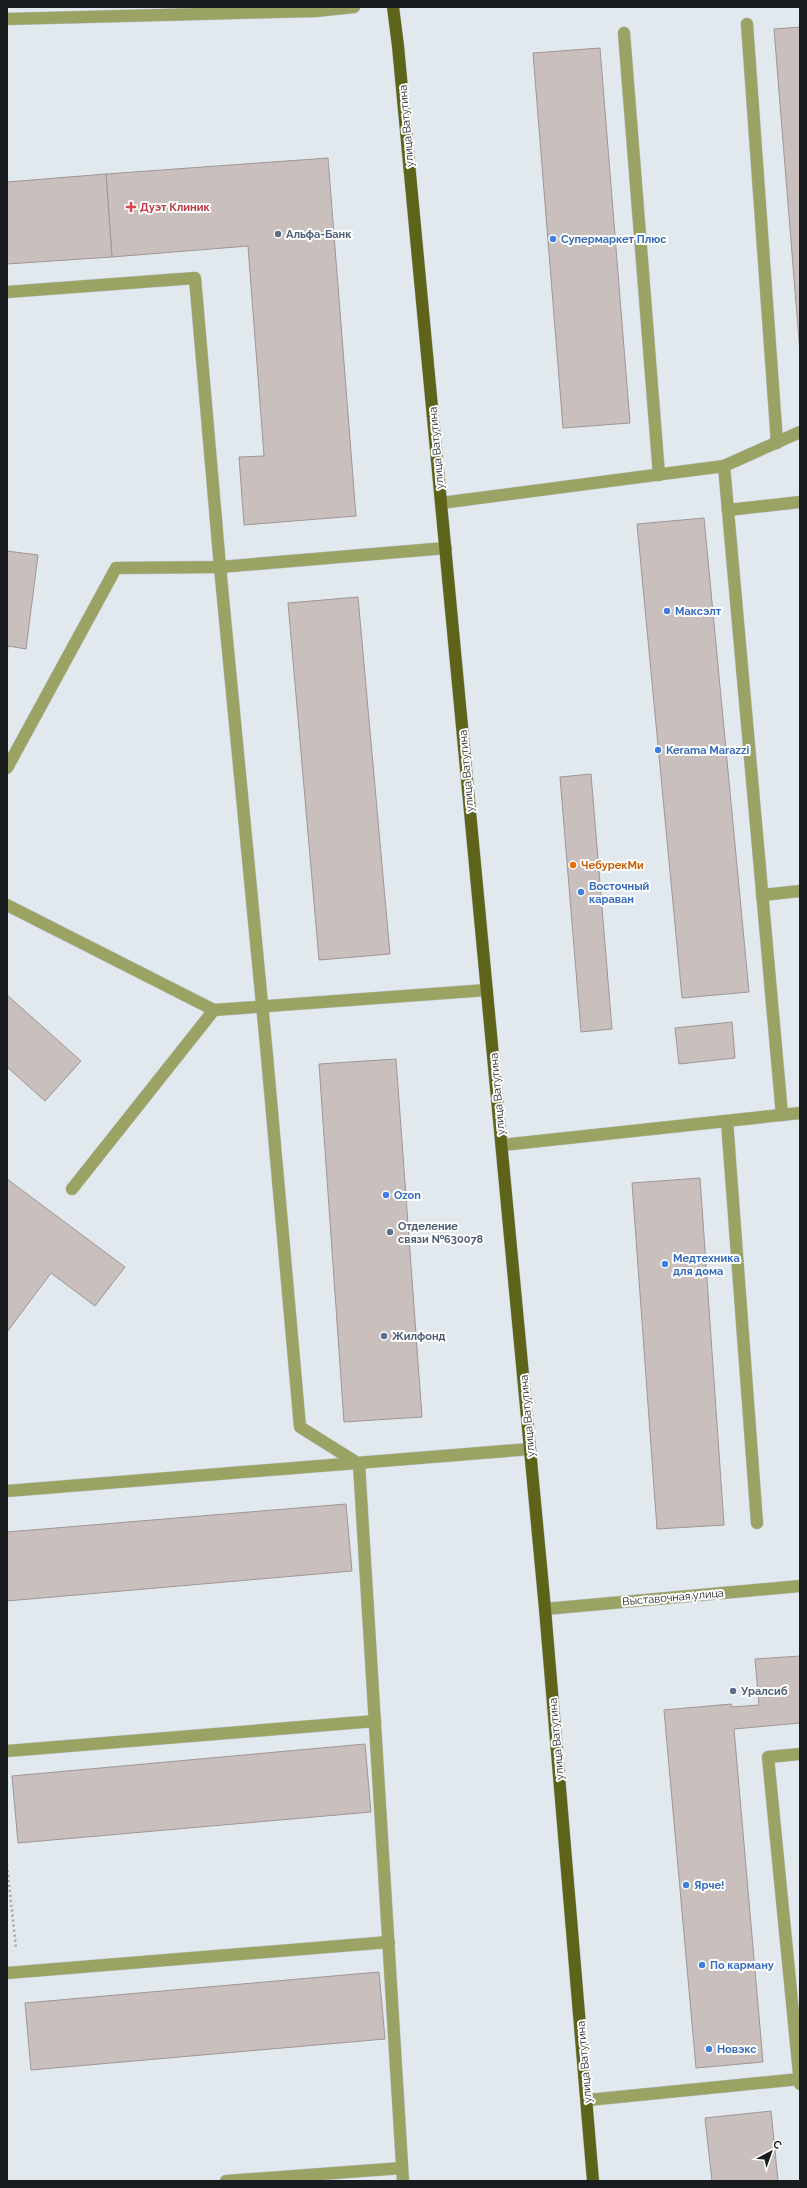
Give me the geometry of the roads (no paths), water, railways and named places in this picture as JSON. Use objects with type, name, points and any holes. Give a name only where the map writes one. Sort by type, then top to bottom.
[{"type":"main road","name":"улица Ватутина","points":[[393,7],[442,503],[545,1608],[588,2100],[593,2181]]},
{"type":"street","points":[[7,19],[308,11],[354,7]]},
{"type":"street","points":[[747,24],[777,443]]},
{"type":"street","points":[[624,33],[659,475]]},
{"type":"street","points":[[7,292],[195,278],[220,567],[300,1427],[359,1464]]},
{"type":"street","points":[[442,503],[724,466],[800,432]]},
{"type":"street","points":[[724,466],[782,1115]]},
{"type":"street","points":[[728,510],[800,502]]},
{"type":"street","points":[[7,768],[116,568],[220,567],[446,548]]},
{"type":"street","points":[[762,895],[800,890]]},
{"type":"street","points":[[7,905],[214,1010],[487,990]]},
{"type":"street","points":[[72,1189],[214,1010]]},
{"type":"street","points":[[502,1145],[800,1113]]},
{"type":"street","points":[[727,1121],[757,1523]]},
{"type":"street","points":[[7,1491],[359,1464],[530,1449]]},
{"type":"street","points":[[359,1464],[403,2181]]},
{"type":"street","name":"Выставочная улица","points":[[545,1608],[800,1586]]},
{"type":"street","points":[[7,1751],[375,1721]]},
{"type":"street","points":[[800,1754],[768,1757],[800,2084]]},
{"type":"street","points":[[13,1972],[389,1942]]},
{"type":"street","points":[[588,2100],[800,2079]]},
{"type":"street","points":[[226,2181],[402,2168]]},
{"type":"place","name":"Дуэт Клиник","points":[[131,207]]},
{"type":"place","name":"Альфа-Банк","points":[[278,234]]},
{"type":"place","name":"Супермаркет Плюс","points":[[553,239]]},
{"type":"place","name":"Максэлт","points":[[667,611]]},
{"type":"place","name":"Kerama Marazzi","points":[[658,750]]},
{"type":"place","name":"ЧебурекМи","points":[[573,865]]},
{"type":"place","name":"Восточный караван","points":[[581,892]]},
{"type":"place","name":"Ozon","points":[[386,1195]]},
{"type":"place","name":"Отделение связи №630078","points":[[390,1232]]},
{"type":"place","name":"Медтехника для дома","points":[[665,1264]]},
{"type":"place","name":"Жилфонд","points":[[384,1336]]},
{"type":"place","name":"Уралсиб","points":[[733,1691]]},
{"type":"place","name":"Ярче!","points":[[686,1885]]},
{"type":"place","name":"По карману","points":[[702,1965]]},
{"type":"place","name":"Новэкс","points":[[709,2049]]}]
